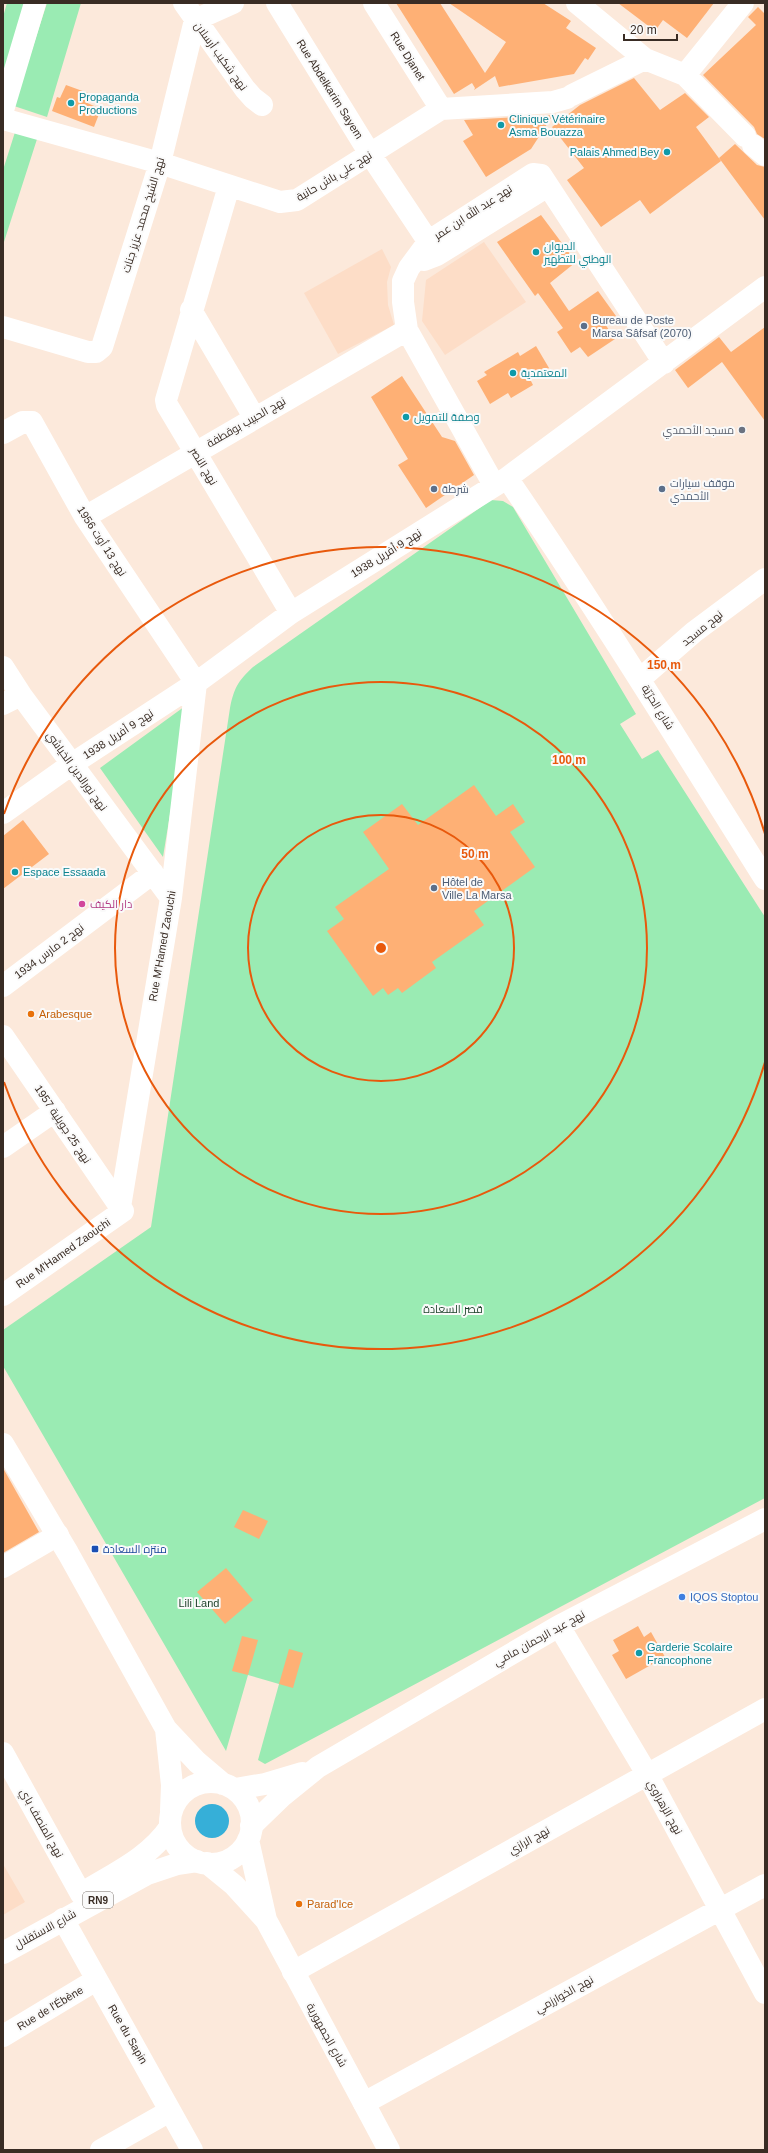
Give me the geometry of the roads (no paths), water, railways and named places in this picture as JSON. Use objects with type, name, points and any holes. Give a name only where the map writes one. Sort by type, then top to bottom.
[{"type":"main road","points":[[3,110],[35,3]]},
{"type":"main road","points":[[190,12],[233,3]]},
{"type":"main road","name":"Rue Abdelkarim Sayem","points":[[277,3],[370,154],[433,248]]},
{"type":"main road","name":"Rue Djanet","points":[[374,3],[441,109]]},
{"type":"main road","points":[[577,3],[645,58],[685,75],[754,146]]},
{"type":"main road","points":[[685,75],[743,3]]},
{"type":"main road","name":"نهج شكيب أرسلان","points":[[190,12],[245,89],[262,105]]},
{"type":"main road","name":"نهج الشيخ محمد عزيز جنات","points":[[3,327],[88,352],[96,352],[102,347],[160,163],[190,12]]},
{"type":"main road","name":"نهج علي باش حانبة","points":[[3,119],[160,163],[280,202],[296,200],[441,109],[553,102],[570,96],[645,58]]},
{"type":"main road","name":"نهج عبد الله ابن عمر","points":[[407,330],[403,302],[403,281],[405,274],[413,263],[533,174],[541,175],[664,363]]},
{"type":"main road","name":"نهج النصر","points":[[229,186],[191,310],[166,400],[195,452],[291,613]]},
{"type":"main road","name":"نهج 9 أفريل 1938","points":[[3,813],[72,764],[196,683],[291,613],[501,482],[765,288]]},
{"type":"main road","points":[[191,310],[254,418]]},
{"type":"main road","name":"نهج الحبيب بوقطفة","points":[[85,516],[407,330]]},
{"type":"main road","name":"شارع الحرّيّة","points":[[407,330],[501,482],[563,558],[765,879]]},
{"type":"main road","name":"نهج 13 أوت 1956","points":[[3,433],[23,422],[32,422],[85,516],[196,683]]},
{"type":"main road","name":"نهج مسجد","points":[[640,679],[694,632],[765,578]]},
{"type":"main road","name":"نهج نورالدين الخياشي","points":[[3,667],[12,699],[72,764],[171,898]]},
{"type":"main road","name":"Rue M'Hamed Zaouchi","points":[[3,1295],[122,1209],[171,898],[196,683]]},
{"type":"main road","name":"نهج 2 مارس 1934","points":[[3,986],[153,873]]},
{"type":"main road","name":"نهج 25 جويلية 1957","points":[[3,1036],[122,1209]]},
{"type":"main road","points":[[3,1147],[55,1111]]},
{"type":"main road","points":[[3,1444],[58,1535],[166,1729],[197,1762],[229,1787],[248,1805],[250,1833]]},
{"type":"main road","name":"نهج عبد الرحمان مامي","points":[[318,1767],[559,1626],[765,1519]]},
{"type":"main road","points":[[3,1568],[58,1535]]},
{"type":"main road","name":"نهج الزهراوي","points":[[559,1626],[647,1774],[765,1993]]},
{"type":"main road","name":"نهج الرازي","points":[[293,1972],[765,1709]]},
{"type":"main road","points":[[166,1729],[172,1785],[170,1820],[179,1848],[202,1862]]},
{"type":"main road","name":"نهج المنصف باي","points":[[3,1753],[9,1779],[81,1894]]},
{"type":"main road","points":[[229,1787],[265,1784],[318,1767]]},
{"type":"main road","points":[[250,1833],[281,1796],[318,1767]]},
{"type":"main road","name":"RN9","points":[[170,1820],[181,1794],[192,1786],[208,1782],[229,1787]]},
{"type":"main road","name":"شارع الاستقلال","points":[[3,1939],[81,1894],[144,1855],[154,1847],[170,1820]]},
{"type":"main road","name":"RN9","points":[[202,1862],[222,1862],[233,1857],[244,1847],[250,1833]]},
{"type":"main road","name":"شارع الجمهورية","points":[[250,1833],[266,1920]]},
{"type":"main road","name":"شارع الاستقلال","points":[[3,1953],[147,1874],[177,1864],[202,1862]]},
{"type":"main road","name":"شارع الجمهورية","points":[[202,1862],[234,1885],[266,1920],[389,2150]]},
{"type":"main road","name":"نهج الخوارزمي","points":[[364,2103],[765,1885]]},
{"type":"main road","name":"Rue du Sapin","points":[[63,1919],[192,2150]]},
{"type":"main road","name":"Rue de l'Ébène","points":[[3,2036],[96,1980]]},
{"type":"main road","points":[[100,2150],[170,2111]]},
{"type":"water","points":[[209,1804],[215,1804],[224,1809],[228,1815],[228,1827],[224,1833],[215,1838],[209,1838],[200,1833],[195,1824],[195,1818],[200,1809]]},
{"type":"place","name":"Propaganda Productions","points":[[71,103]]},
{"type":"place","name":"Clinique Vétérinaire Asma Bouazza","points":[[501,125]]},
{"type":"place","name":"Palais Ahmed Bey","points":[[667,152]]},
{"type":"place","name":"الديوان الوطني للتطهير","points":[[536,252]]},
{"type":"place","name":"Bureau de Poste Marsa Sâfsaf (2070)","points":[[584,326]]},
{"type":"place","name":"المعتمدية","points":[[513,373]]},
{"type":"place","name":"وصفة للتمويل","points":[[406,417]]},
{"type":"place","name":"مسجد الأحمدي","points":[[742,430]]},
{"type":"place","name":"شرطة","points":[[434,489]]},
{"type":"place","name":"موقف سيارات الأحمدي","points":[[662,489]]},
{"type":"place","name":"Espace Essaada","points":[[15,872]]},
{"type":"place","name":"Hôtel de Ville La Marsa","points":[[434,888]]},
{"type":"place","name":"دار الكيف","points":[[82,904]]},
{"type":"place","name":"Arabesque","points":[[31,1014]]},
{"type":"place","name":"منتزه السعادة","points":[[95,1549]]},
{"type":"place","name":"IQOS Stoptou","points":[[682,1597]]},
{"type":"place","name":"Garderie Scolaire Francophone","points":[[639,1653]]},
{"type":"place","name":"Parad'Ice","points":[[299,1904]]},
{"type":"park label","name":"قصر السعادة","points":[[453,1309]]},
{"type":"park label","name":"Lili Land","points":[[199,1603]]}]
